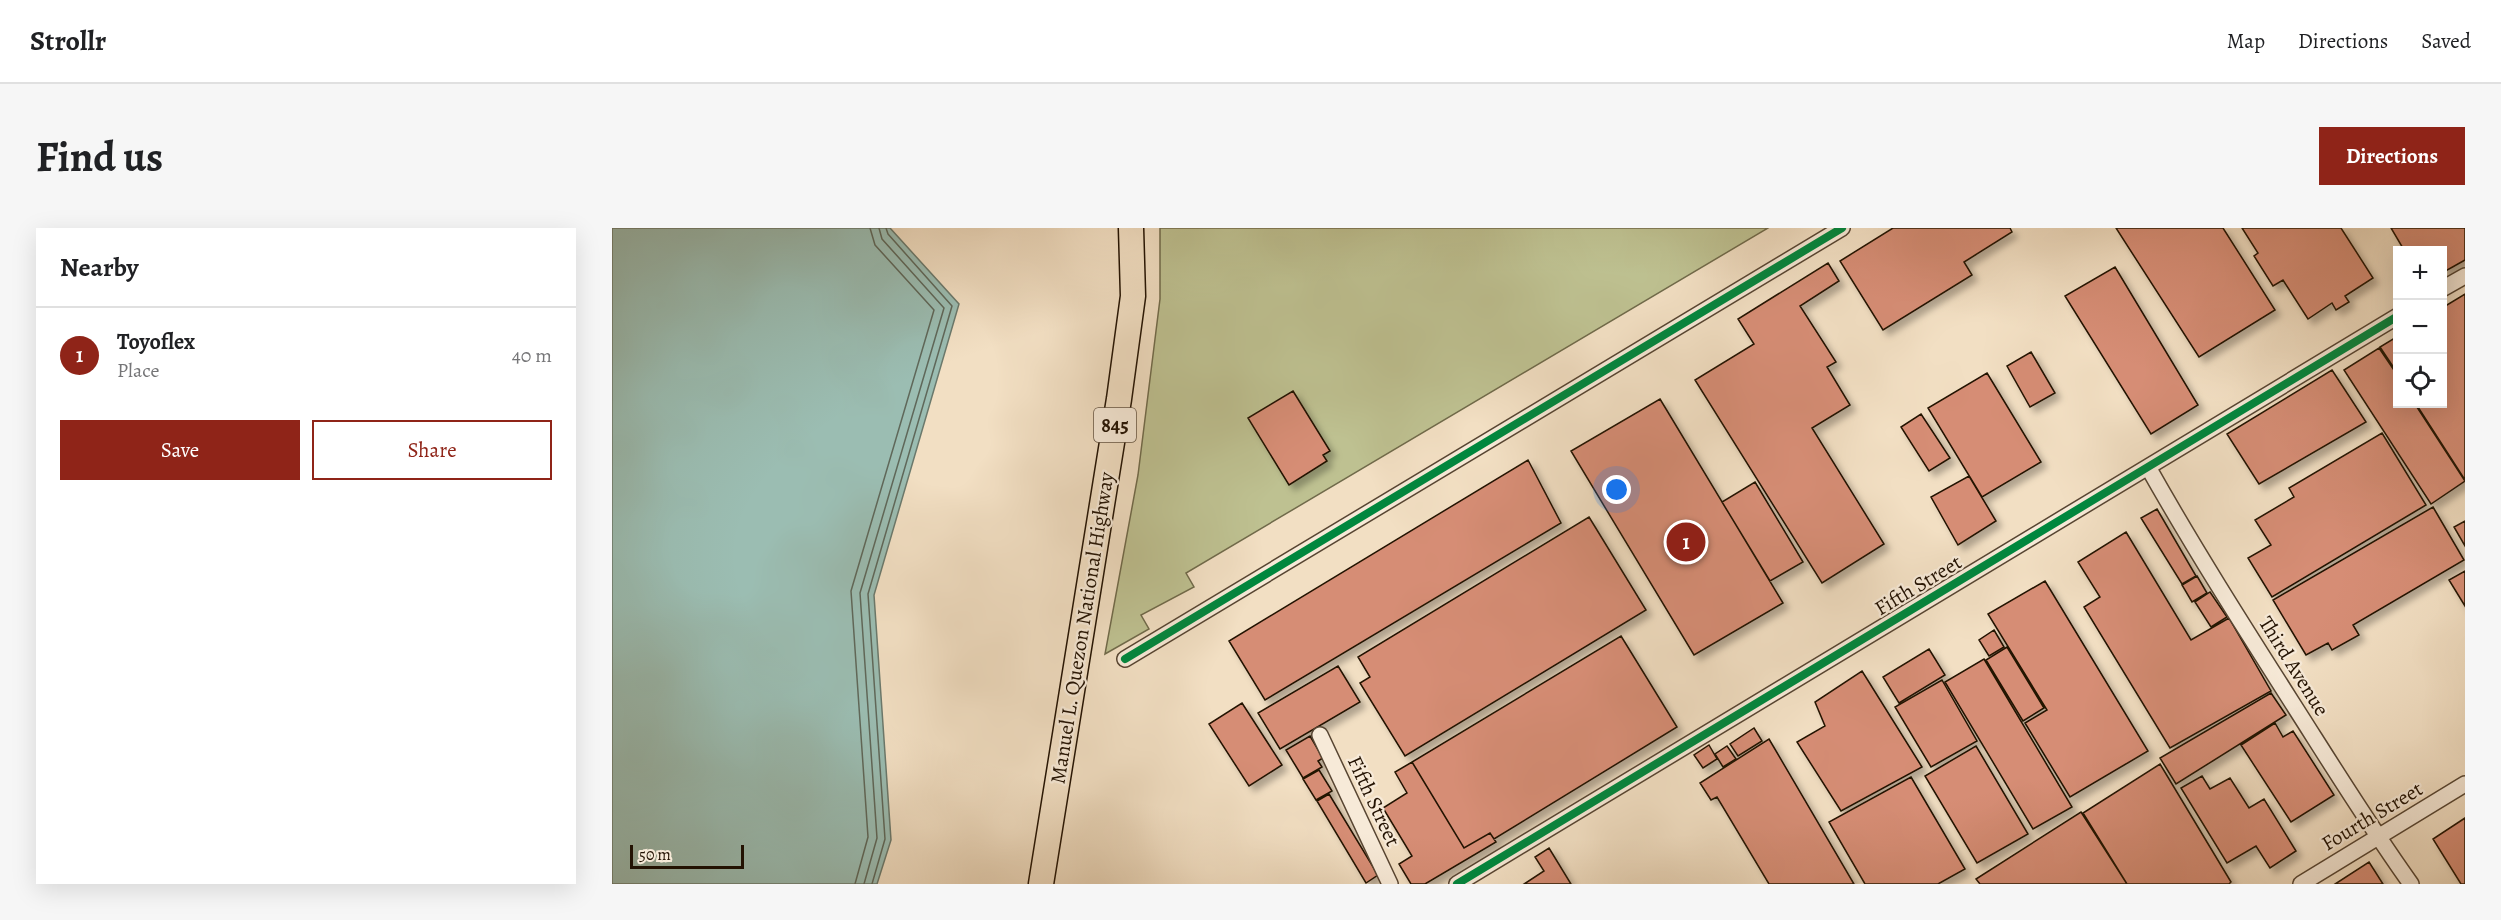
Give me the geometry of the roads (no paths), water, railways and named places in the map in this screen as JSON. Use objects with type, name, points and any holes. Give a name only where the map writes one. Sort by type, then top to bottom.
[{"type":"main road","name":"Manuel L. Quezon National Highway","points":[[1041,884],[1119,399],[1132,296],[1131,228]]},
{"type":"street","points":[[1125,659],[1842,228]]},
{"type":"street","points":[[2447,286],[2465,276]]},
{"type":"street","name":"Fifth Street","points":[[1457,884],[2393,318]]},
{"type":"street","name":"Third Avenue","points":[[2148,467],[2196,549],[2378,838],[2410,884]]},
{"type":"street","name":"Fifth Street","points":[[1320,735],[1390,884]]},
{"type":"street","name":"Fourth Street","points":[[2301,884],[2465,784]]},
{"type":"water","points":[[612,228],[890,228],[959,304],[874,595],[891,840],[877,884],[612,884]]},
{"type":"place","name":"Toyoflex","points":[[1686,542]]}]
